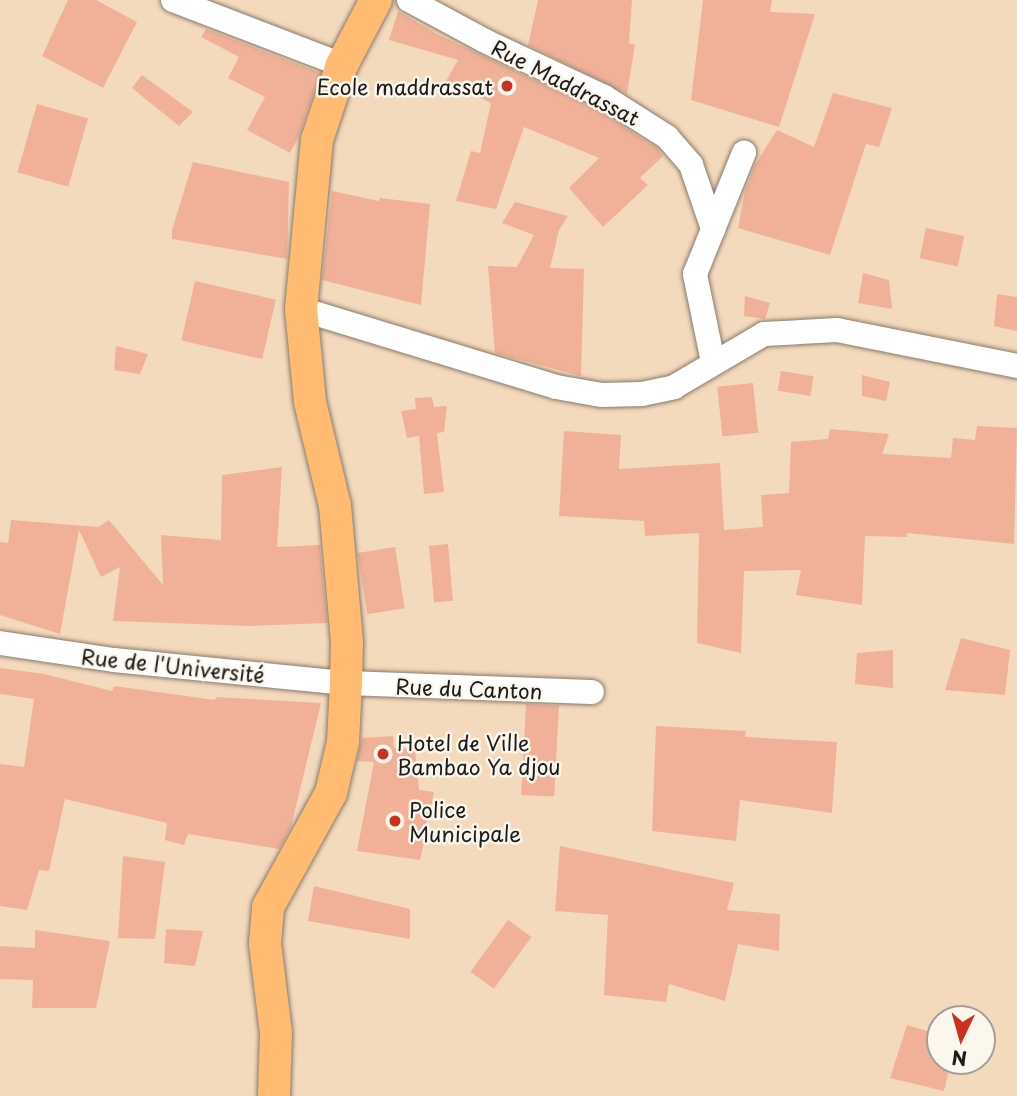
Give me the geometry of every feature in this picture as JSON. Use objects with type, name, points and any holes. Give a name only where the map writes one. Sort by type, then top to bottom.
[{"type":"main road","points":[[274,1096],[276,1033],[265,943],[268,907],[331,793],[343,742],[346,683],[347,642],[337,517],[310,402],[301,309],[317,140],[342,65],[376,0]]},
{"type":"street","points":[[173,0],[342,65]]},
{"type":"street","name":"Rue Maddrassat","points":[[409,0],[516,56],[604,97],[667,137],[691,165],[713,229]]},
{"type":"street","points":[[713,362],[695,274],[744,153]]},
{"type":"street","points":[[301,309],[556,387],[603,395],[642,394],[674,387],[764,334],[827,330],[883,337],[1017,366]]},
{"type":"street","name":"Rue de l'Université","points":[[0,643],[114,660],[346,683]]},
{"type":"street","name":"Rue du Canton","points":[[346,683],[592,692]]},
{"type":"building","points":[[68,0],[96,0],[137,22],[103,88],[42,56]]},
{"type":"building","points":[[538,0],[632,0],[629,43],[635,45],[627,94],[528,45]]},
{"type":"building","points":[[703,0],[772,0],[770,12],[815,14],[779,127],[691,100]]},
{"type":"building","points":[[398,11],[437,34],[597,110],[657,148],[663,156],[640,178],[648,185],[603,227],[569,188],[599,158],[524,127],[496,209],[456,201],[471,151],[480,153],[491,103],[446,81],[458,60],[389,40]]},
{"type":"building","points":[[206,29],[320,73],[299,136],[290,153],[247,130],[265,97],[228,78],[239,57],[201,37]]},
{"type":"building","points":[[142,75],[193,112],[179,126],[132,88]]},
{"type":"building","points":[[833,93],[892,108],[879,147],[866,144],[830,255],[738,228],[745,191],[755,165],[777,130],[814,147]]},
{"type":"building","points":[[37,104],[88,119],[68,187],[17,172]]},
{"type":"building","points":[[193,162],[289,182],[287,259],[172,239],[172,230]]},
{"type":"building","points":[[332,191],[379,201],[380,198],[430,204],[421,305],[322,280]]},
{"type":"building","points":[[515,202],[568,216],[559,230],[550,268],[584,269],[581,376],[495,353],[488,266],[517,267],[534,235],[502,223]]},
{"type":"building","points":[[926,228],[964,236],[958,266],[920,258]]},
{"type":"building","points":[[863,273],[889,280],[892,309],[858,303]]},
{"type":"building","points":[[195,281],[276,300],[262,359],[181,340]]},
{"type":"building","points":[[997,294],[1017,297],[1017,331],[994,326]]},
{"type":"building","points":[[745,296],[770,303],[765,319],[744,316]]},
{"type":"building","points":[[116,346],[148,354],[140,374],[114,370]]},
{"type":"building","points":[[781,371],[814,376],[810,396],[778,391]]},
{"type":"building","points":[[862,375],[890,382],[886,401],[862,396]]},
{"type":"building","points":[[753,383],[758,433],[722,436],[717,387]]},
{"type":"building","points":[[432,397],[434,407],[447,406],[444,432],[437,433],[444,492],[424,494],[419,436],[407,438],[401,411],[416,409],[415,398]]},
{"type":"building","points":[[977,426],[1017,428],[1014,544],[907,533],[907,537],[865,536],[862,605],[796,595],[801,570],[744,571],[741,653],[697,643],[699,533],[645,536],[644,521],[559,516],[564,431],[621,435],[619,469],[720,463],[724,530],[763,527],[761,495],[789,493],[791,442],[828,439],[830,429],[889,434],[882,454],[951,458],[953,438],[975,440]]},
{"type":"building","points":[[282,467],[277,547],[320,545],[327,623],[250,626],[113,621],[120,567],[101,577],[79,530],[60,634],[0,615],[0,542],[8,543],[11,520],[98,527],[109,520],[163,585],[161,535],[221,540],[222,475]]},
{"type":"building","points":[[448,544],[453,601],[434,602],[429,546]]},
{"type":"building","points":[[395,547],[405,608],[367,614],[357,553]]},
{"type":"building","points":[[961,638],[1010,650],[1005,695],[945,690]]},
{"type":"building","points":[[893,650],[893,688],[855,684],[857,653]]},
{"type":"building","points":[[0,668],[44,674],[112,691],[114,686],[215,700],[216,697],[321,703],[291,827],[279,849],[188,834],[184,845],[165,840],[167,823],[65,799],[49,871],[39,870],[27,910],[0,906],[0,764],[24,767],[34,699],[0,694]]},
{"type":"building","points":[[526,704],[559,706],[554,797],[521,795]]},
{"type":"building","points":[[656,726],[746,731],[745,737],[837,742],[832,813],[740,800],[736,841],[652,831]]},
{"type":"building","name":"Police Municipale","points":[[393,736],[394,748],[415,749],[419,790],[434,792],[420,860],[357,851],[374,762],[357,761],[362,738]]},
{"type":"building","points":[[560,846],[734,883],[727,910],[780,914],[779,951],[738,944],[725,1001],[669,984],[666,1002],[604,995],[608,915],[555,911]]},
{"type":"building","points":[[123,856],[165,862],[155,939],[118,938]]},
{"type":"building","points":[[314,886],[410,909],[410,939],[308,921]]},
{"type":"building","points":[[508,920],[531,937],[494,989],[470,972]]},
{"type":"building","points":[[166,929],[203,931],[195,966],[164,963]]},
{"type":"building","points":[[35,930],[110,941],[96,1008],[32,1008],[33,980],[0,979],[0,946],[35,948]]},
{"type":"building","points":[[907,1025],[926,1031],[926,1075],[948,1075],[944,1091],[890,1078]]},
{"type":"place","name":"Ecole maddrassat","points":[[507,86]]},
{"type":"place","name":"Hotel de Ville Bambao Ya djou","points":[[383,754]]},
{"type":"place","name":"Police Municipale","points":[[395,821]]}]
